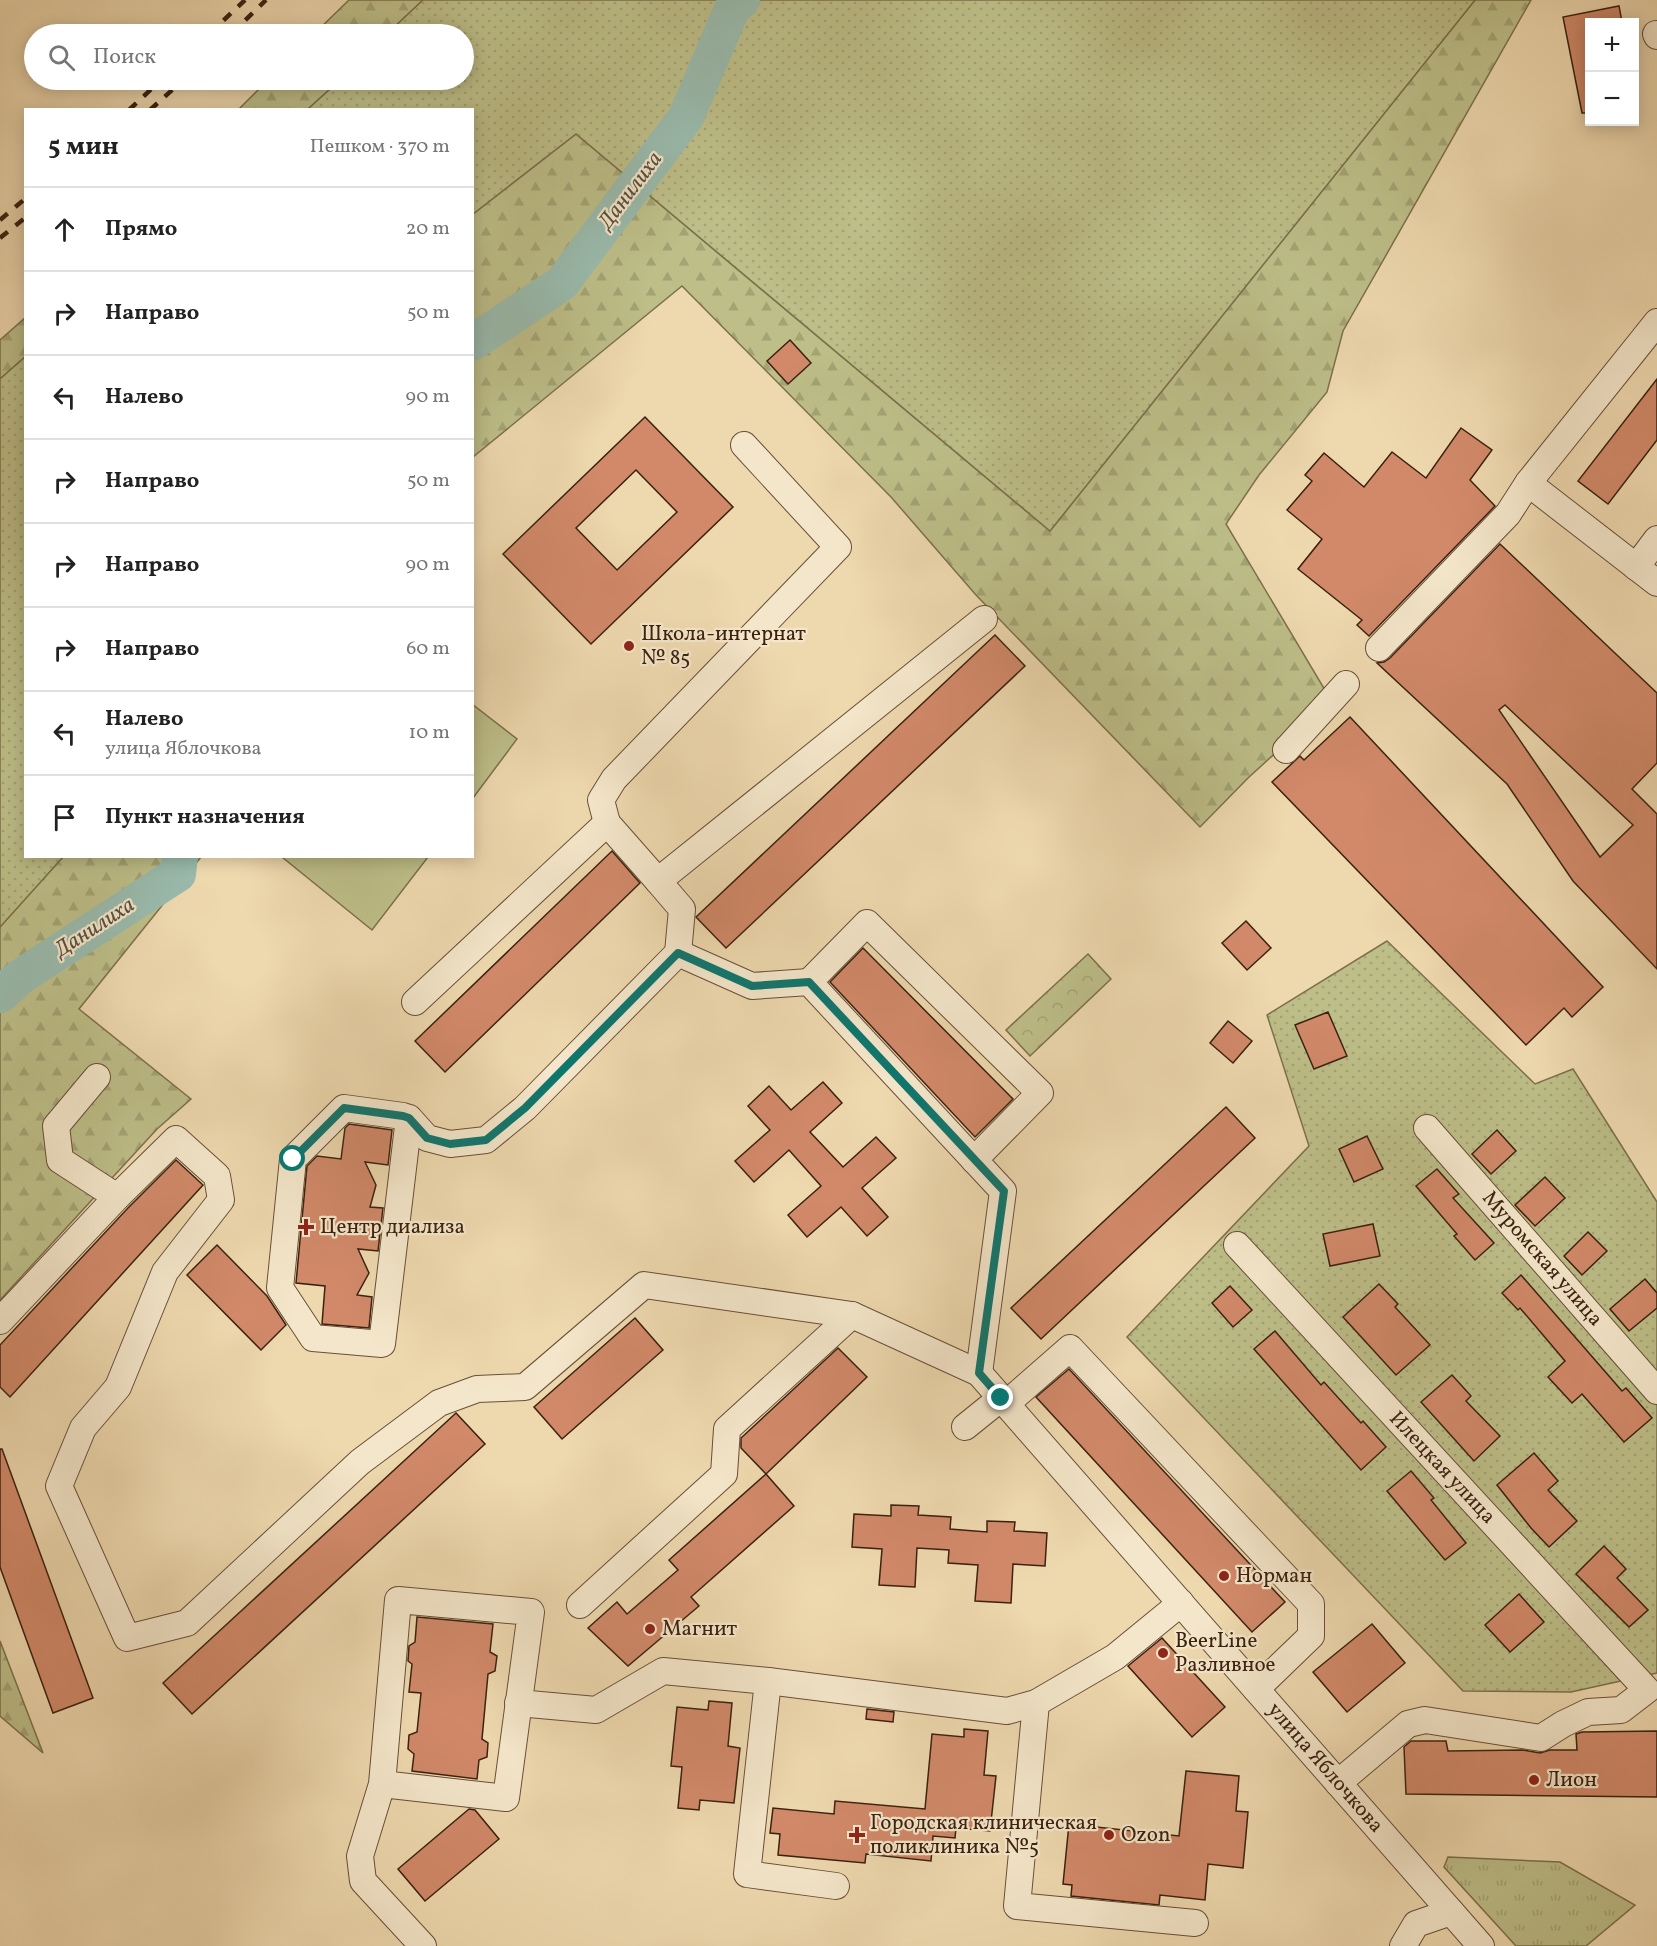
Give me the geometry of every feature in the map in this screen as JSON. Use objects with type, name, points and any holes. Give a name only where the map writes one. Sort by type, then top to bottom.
[{"type":"street","points":[[1379,648],[1508,514],[1528,483],[1657,322]]},
{"type":"street","points":[[409,1118],[382,1344],[313,1338],[280,1288],[293,1159],[344,1108],[409,1118],[427,1138],[450,1144],[486,1140],[525,1108],[678,953],[682,909],[607,823],[601,800],[614,779],[838,547],[744,445]]},
{"type":"street","points":[[1528,483],[1657,583]]},
{"type":"street","points":[[1636,567],[1657,539]]},
{"type":"street","points":[[658,881],[984,619]]},
{"type":"street","points":[[1286,750],[1346,684]]},
{"type":"street","points":[[415,1002],[607,823]]},
{"type":"street","points":[[678,953],[752,986],[809,982],[867,923],[1040,1093],[974,1160]]},
{"type":"street","points":[[0,1321],[117,1197],[176,1139],[218,1176],[221,1200],[165,1272],[118,1387],[82,1428],[51,1486],[127,1638],[187,1623],[360,1462],[439,1403],[477,1389],[525,1387],[644,1285],[852,1315],[979,1373],[1004,1191],[809,982]]},
{"type":"street","points":[[97,1077],[56,1125],[60,1160],[117,1197]]},
{"type":"street","name":"Муромская улица","points":[[1427,1128],[1657,1391]]},
{"type":"street","name":"Илецкая улица","points":[[1237,1245],[1647,1690],[1621,1710],[1588,1712],[1541,1738],[1425,1720],[1408,1724],[1338,1783]]},
{"type":"street","points":[[580,1605],[724,1474],[727,1429],[852,1315]]},
{"type":"street","points":[[965,1427],[1004,1401],[1070,1348],[1311,1604],[1311,1636],[1256,1689]]},
{"type":"street","name":"улица Яблочкова","points":[[979,1373],[1480,1946]]},
{"type":"street","points":[[382,1784],[506,1798],[531,1612],[398,1600],[382,1784],[360,1856],[363,1881],[423,1946]]},
{"type":"street","points":[[519,1703],[596,1710],[663,1671],[768,1681],[1007,1711],[1036,1703],[1115,1657],[1181,1603]]},
{"type":"street","points":[[768,1681],[747,1874],[836,1886]]},
{"type":"street","points":[[1036,1703],[1017,1906],[1195,1923]]},
{"type":"street","points":[[1403,1946],[1416,1924],[1451,1912]]},
{"type":"green space","points":[[349,0],[423,0],[398,24],[324,24]]},
{"type":"green space","points":[[423,0],[1475,0],[1050,531],[576,134],[474,213],[474,108],[309,108],[329,90],[474,90],[474,24],[398,24]]},
{"type":"green space","points":[[1475,0],[1531,0],[1343,331],[1327,392],[1259,475],[1226,524],[1325,690],[1305,726],[1248,778],[1200,827],[976,595],[891,497],[682,286],[474,456],[474,213],[576,134],[1050,531]]},
{"type":"green space","points":[[258,90],[329,90],[309,108],[240,108]]},
{"type":"green space","points":[[24,319],[24,358],[0,379],[0,340]]},
{"type":"green space","points":[[24,358],[24,858],[62,858],[0,927],[0,379]]},
{"type":"green space","points":[[474,706],[517,739],[474,797]]},
{"type":"green space","points":[[62,858],[200,858],[79,1009],[191,1099],[157,1129],[0,1300],[0,927]]},
{"type":"green space","points":[[283,858],[427,858],[372,930]]},
{"type":"green space","points":[[1387,941],[1535,1084],[1573,1069],[1657,1202],[1657,1673],[1571,1692],[1463,1691],[1127,1337],[1309,1146],[1267,1015]]},
{"type":"green space","points":[[1088,954],[1111,979],[1030,1056],[1006,1030]]},
{"type":"green space","points":[[0,1641],[43,1753],[0,1716]]},
{"type":"green space","points":[[1448,1857],[1560,1862],[1635,1905],[1586,1946],[1516,1946],[1444,1867]]},
{"type":"building","points":[[1619,6],[1621,18],[1585,18],[1585,113],[1582,113],[1563,17]]},
{"type":"building","points":[[790,340],[811,363],[788,384],[767,361]]},
{"type":"building","points":[[1657,379],[1657,440],[1608,504],[1578,481]]},
{"type":"building","points":[[645,417],[733,507],[591,644],[503,554]],"holes":[[[636,470],[677,512],[617,570],[576,528]]]},
{"type":"building","points":[[1461,428],[1492,450],[1470,480],[1495,506],[1369,636],[1357,625],[1362,620],[1298,569],[1322,539],[1287,510],[1312,481],[1305,475],[1324,453],[1364,487],[1392,452],[1426,478]]},
{"type":"building","points":[[1500,544],[1657,693],[1657,763],[1632,789],[1657,814],[1657,969],[1573,881],[1507,784],[1377,663],[1390,658]],"holes":[[[1505,705],[1633,825],[1600,857],[1499,710]]]},
{"type":"building","points":[[995,635],[1025,666],[726,948],[696,917]]},
{"type":"building","points":[[1350,717],[1603,987],[1572,1017],[1564,1008],[1526,1045],[1272,782],[1300,756],[1304,760]]},
{"type":"building","points":[[612,851],[640,883],[445,1072],[415,1041]]},
{"type":"building","points":[[1246,921],[1271,948],[1247,970],[1222,943]]},
{"type":"building","points":[[863,948],[1013,1099],[975,1137],[830,982]]},
{"type":"building","points":[[1328,1012],[1347,1056],[1314,1069],[1295,1025]]},
{"type":"building","points":[[1228,1021],[1252,1041],[1233,1063],[1210,1043]]},
{"type":"building","points":[[823,1082],[842,1103],[810,1132],[843,1167],[876,1137],[896,1158],[862,1188],[888,1217],[867,1236],[841,1207],[807,1237],[788,1215],[821,1186],[789,1150],[754,1182],[735,1161],[770,1130],[748,1106],[769,1086],[791,1110]]},
{"type":"building","points":[[1226,1107],[1255,1138],[1041,1339],[1011,1308]]},
{"type":"building","points":[[349,1124],[392,1130],[388,1165],[365,1162],[376,1185],[370,1207],[383,1208],[378,1251],[358,1249],[369,1273],[357,1295],[372,1297],[369,1328],[322,1324],[325,1286],[296,1283],[307,1166],[317,1156],[341,1159],[345,1128]]},
{"type":"building","points":[[1497,1130],[1516,1151],[1491,1174],[1472,1154]]},
{"type":"building","points":[[1367,1136],[1383,1169],[1354,1182],[1339,1149]]},
{"type":"building","points":[[176,1160],[203,1185],[10,1397],[0,1387],[0,1345]]},
{"type":"building","points":[[1437,1169],[1459,1194],[1453,1198],[1494,1243],[1475,1260],[1454,1236],[1457,1234],[1416,1186]]},
{"type":"building","points":[[1545,1177],[1565,1198],[1535,1226],[1515,1205]]},
{"type":"building","points":[[1373,1224],[1380,1256],[1330,1266],[1323,1234]]},
{"type":"building","points":[[1588,1232],[1607,1251],[1582,1275],[1564,1256]]},
{"type":"building","points":[[217,1245],[267,1296],[286,1325],[261,1350],[187,1275]]},
{"type":"building","points":[[1521,1275],[1622,1391],[1626,1388],[1652,1418],[1624,1442],[1582,1394],[1572,1403],[1548,1377],[1565,1361],[1520,1308],[1518,1310],[1502,1293]]},
{"type":"building","points":[[1645,1279],[1657,1293],[1657,1308],[1629,1331],[1610,1309]]},
{"type":"building","points":[[1379,1284],[1398,1304],[1395,1307],[1430,1345],[1396,1375],[1343,1317]]},
{"type":"building","points":[[1230,1286],[1252,1310],[1233,1327],[1212,1303]]},
{"type":"building","points":[[635,1318],[663,1350],[562,1439],[534,1407]]},
{"type":"building","points":[[1275,1331],[1321,1385],[1324,1382],[1386,1447],[1361,1470],[1254,1349]]},
{"type":"building","points":[[838,1348],[867,1377],[766,1474],[741,1448],[741,1438]]},
{"type":"building","points":[[1069,1369],[1285,1602],[1252,1632],[1036,1397]]},
{"type":"building","points":[[1452,1375],[1471,1396],[1466,1401],[1500,1436],[1474,1461],[1421,1402]]},
{"type":"building","points":[[456,1413],[485,1444],[192,1714],[163,1683]]},
{"type":"building","points":[[0,1449],[2,1449],[93,1698],[53,1713],[0,1567]]},
{"type":"building","points":[[1534,1453],[1558,1481],[1548,1490],[1577,1521],[1549,1547],[1497,1485]]},
{"type":"building","points":[[1411,1471],[1434,1498],[1431,1500],[1466,1543],[1445,1560],[1387,1491]]},
{"type":"building","points":[[766,1474],[794,1506],[691,1597],[699,1606],[628,1666],[588,1628],[617,1602],[627,1614],[678,1570],[669,1560]]},
{"type":"building","points":[[891,1505],[919,1506],[918,1515],[951,1517],[950,1529],[987,1532],[987,1521],[1015,1522],[1014,1531],[1047,1533],[1045,1566],[1013,1564],[1011,1603],[975,1601],[978,1565],[948,1563],[949,1550],[917,1548],[915,1587],[879,1585],[882,1549],[852,1547],[854,1514],[891,1516]]},
{"type":"building","points":[[1604,1546],[1626,1569],[1617,1578],[1648,1610],[1629,1627],[1576,1574]]},
{"type":"building","points":[[1519,1594],[1544,1622],[1510,1652],[1485,1625]]},
{"type":"building","points":[[417,1617],[493,1624],[490,1652],[497,1656],[495,1671],[488,1674],[482,1739],[488,1743],[487,1757],[479,1760],[477,1779],[412,1771],[414,1754],[408,1749],[409,1735],[417,1732],[421,1693],[409,1692],[412,1664],[408,1661],[409,1646],[415,1642]]},
{"type":"building","points":[[1372,1624],[1405,1663],[1347,1712],[1313,1672]]},
{"type":"building","points":[[1162,1638],[1225,1707],[1192,1737],[1128,1666]]},
{"type":"building","points":[[709,1701],[732,1703],[728,1746],[740,1748],[734,1803],[700,1800],[699,1810],[678,1808],[682,1767],[671,1766],[677,1707],[708,1710]]},
{"type":"building","points":[[867,1709],[894,1712],[893,1722],[866,1719]]},
{"type":"building","points":[[964,1729],[988,1731],[984,1775],[996,1776],[990,1831],[956,1828],[955,1838],[933,1836],[931,1861],[866,1854],[865,1863],[778,1855],[780,1834],[770,1833],[773,1808],[834,1814],[835,1801],[925,1809],[932,1734],[964,1737]]},
{"type":"building","points":[[1657,1731],[1657,1797],[1406,1794],[1404,1747],[1411,1741],[1446,1741],[1448,1751],[1523,1750],[1540,1753],[1550,1750],[1577,1750],[1576,1734],[1582,1732]]},
{"type":"building","points":[[1186,1771],[1239,1776],[1236,1811],[1248,1812],[1243,1868],[1208,1864],[1205,1900],[1160,1895],[1159,1905],[1071,1896],[1072,1885],[1063,1884],[1069,1824],[1179,1836]]},
{"type":"building","points":[[469,1809],[475,1810],[499,1839],[425,1901],[398,1869]]},
{"type":"waterway","name":"Данилиха","points":[[474,342],[562,283],[686,117],[732,9],[742,0]]},
{"type":"waterway","name":"Данилиха","points":[[0,995],[20,977],[178,874],[180,858]]},
{"type":"railway","points":[[220,24],[245,0]]},
{"type":"railway","points":[[241,24],[266,0]]},
{"type":"railway","points":[[131,108],[150,90]]},
{"type":"railway","points":[[152,108],[172,90]]},
{"type":"railway","points":[[0,220],[24,200]]},
{"type":"railway","points":[[0,238],[24,219]]},
{"type":"place","name":"Школа-интернат № 85","points":[[629,646]]},
{"type":"place","name":"Центр диализа","points":[[306,1227]]},
{"type":"place","name":"Норман","points":[[1224,1576]]},
{"type":"place","name":"Магнит","points":[[650,1629]]},
{"type":"place","name":"BeerLine Разливное","points":[[1163,1653]]},
{"type":"place","name":"Лион","points":[[1534,1780]]},
{"type":"place","name":"Городская клиническая поликлиника №5","points":[[857,1835]]},
{"type":"place","name":"Ozon","points":[[1109,1835]]},
{"type":"route","points":[[293,1159],[344,1108],[409,1118],[427,1138],[450,1144],[486,1140],[525,1108],[678,953],[752,986],[809,982],[1004,1191],[979,1373],[1001,1398]]}]
